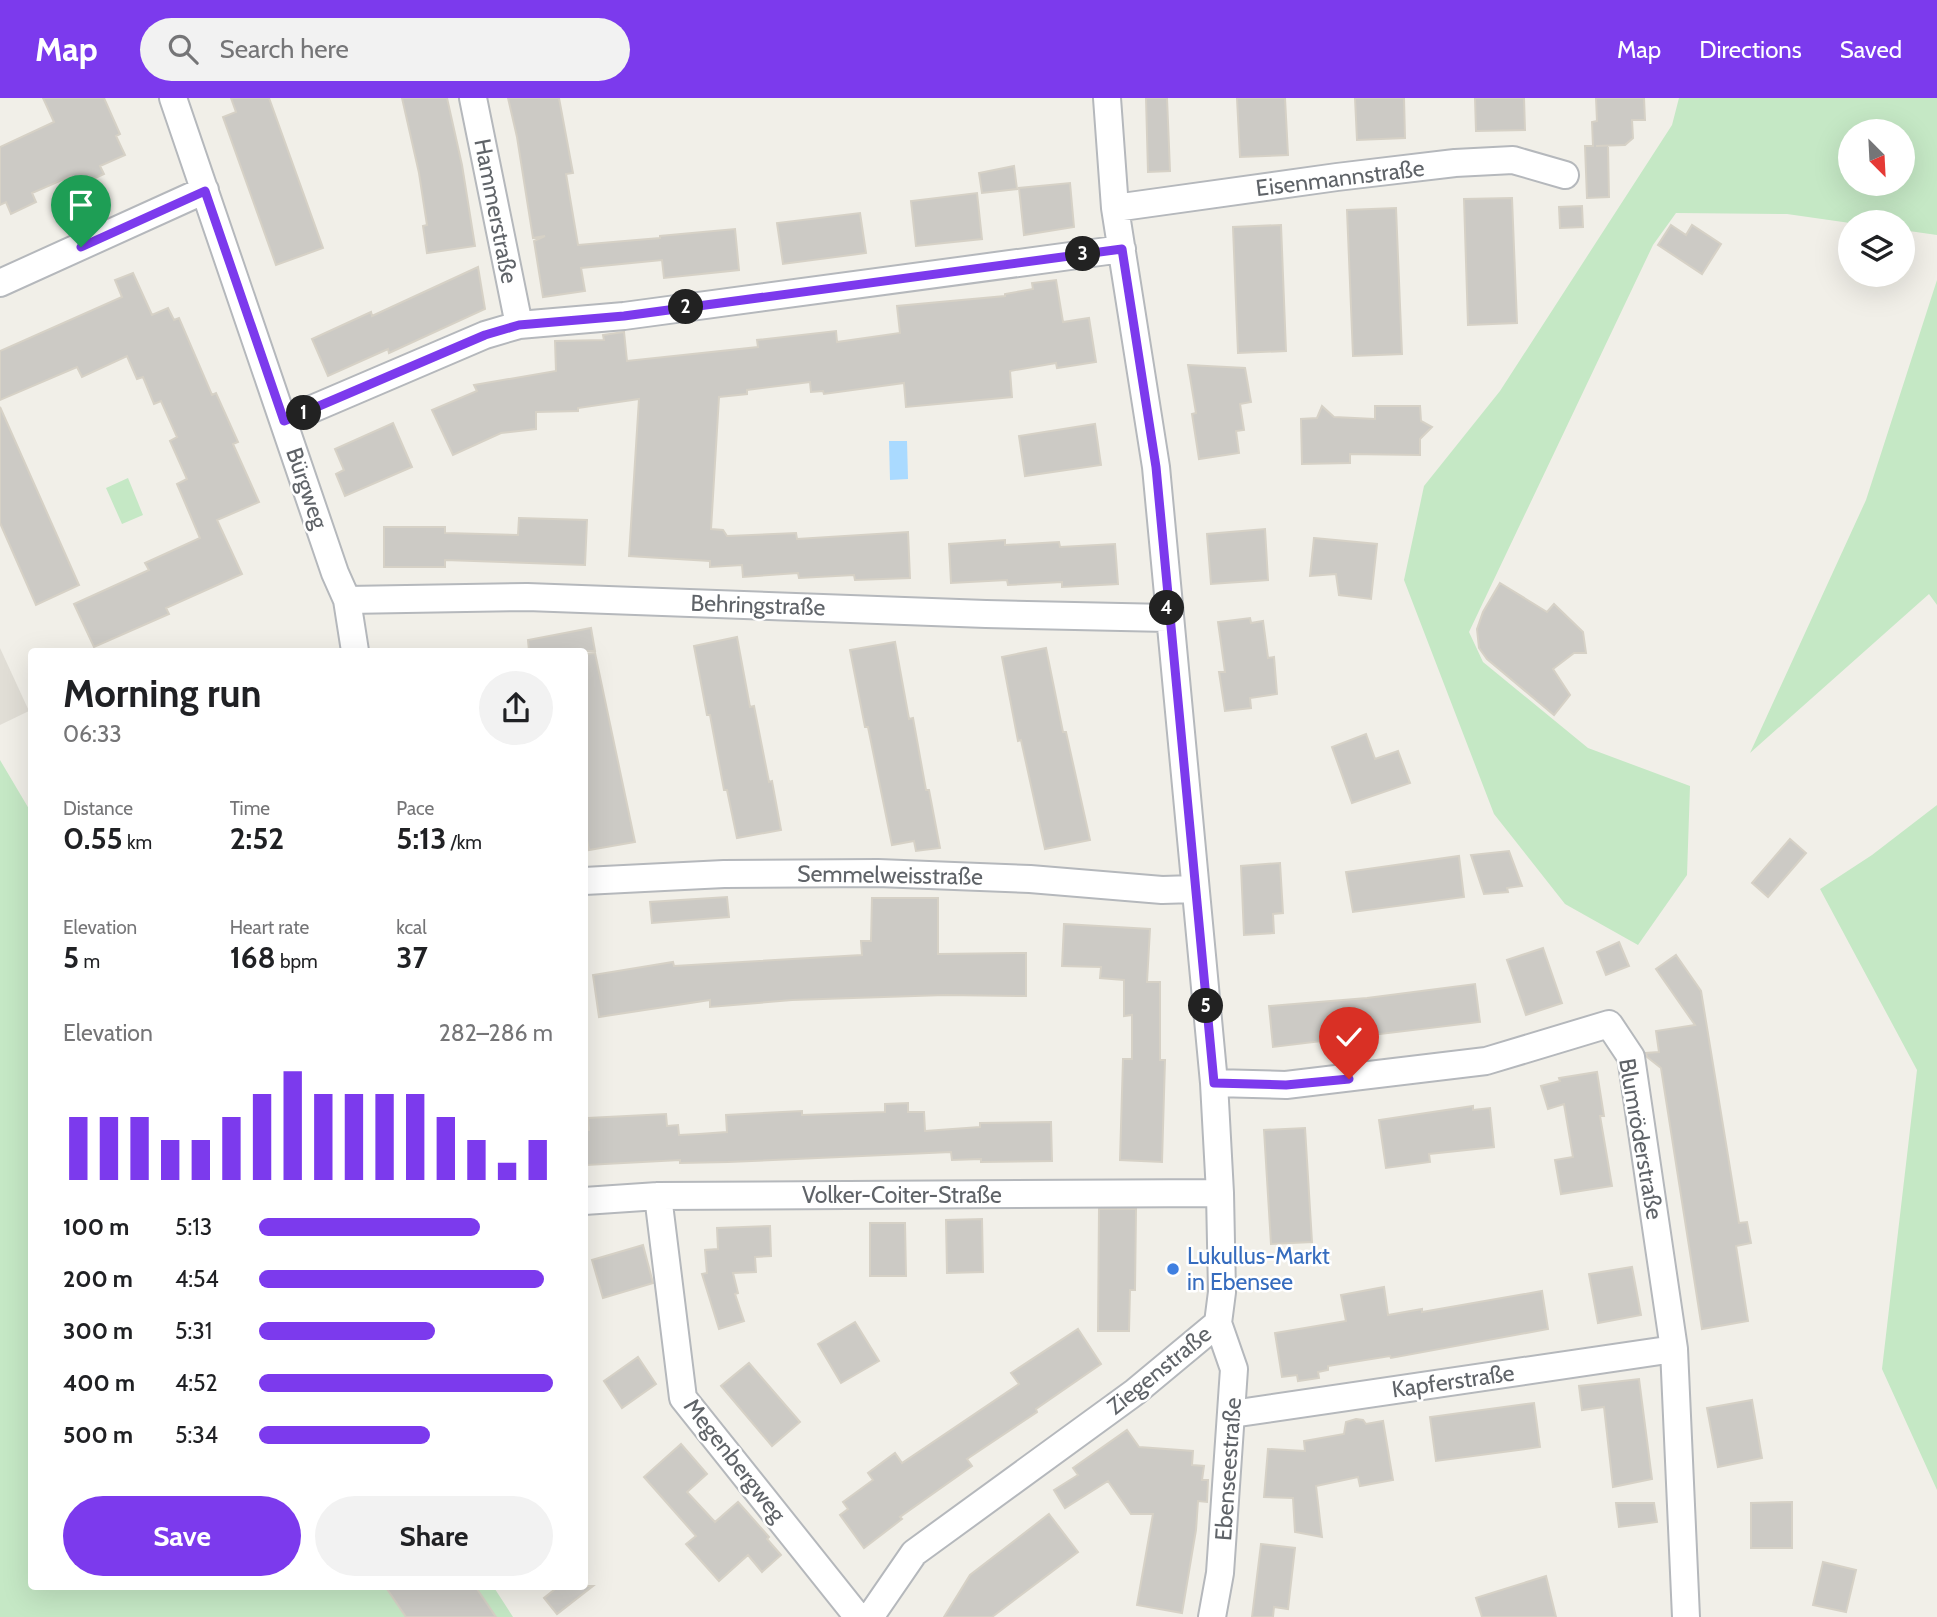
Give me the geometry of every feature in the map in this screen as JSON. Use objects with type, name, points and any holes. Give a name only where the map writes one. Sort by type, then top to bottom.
[{"type":"street","name":"Bürgweg","points":[[173,98],[347,600]]},
{"type":"street","name":"Hammerstraße","points":[[473,98],[519,325]]},
{"type":"street","name":"Ziegenstraße","points":[[870,1617],[914,1553],[1135,1392],[1217,1323],[1223,1292],[1214,1083],[1168,618],[1156,467],[1115,208],[1107,98]]},
{"type":"street","name":"Eisenmannstraße","points":[[1115,208],[1455,163],[1513,160],[1565,175]]},
{"type":"street","points":[[0,283],[205,191]]},
{"type":"street","points":[[284,421],[485,335],[519,325],[624,316],[1122,249]]},
{"type":"street","name":"Behringstraße","points":[[347,600],[527,597],[1168,618]]},
{"type":"street","points":[[347,600],[355,648]]},
{"type":"street","name":"Semmelweisstraße","points":[[588,881],[724,874],[878,873],[1030,879],[1162,890],[1195,890]]},
{"type":"street","name":"Blumröderstraße","points":[[1214,1083],[1286,1085],[1486,1061],[1609,1024],[1631,1057],[1674,1349],[1686,1617]]},
{"type":"street","name":"Volker-Coiter-Straße","points":[[588,1201],[658,1196],[1220,1193]]},
{"type":"street","name":"Megenbergweg","points":[[658,1196],[684,1398],[858,1617]]},
{"type":"street","name":"Ebenseestraße","points":[[1212,1617],[1220,1573],[1234,1368],[1217,1323]]},
{"type":"street","name":"Kapferstraße","points":[[1232,1414],[1674,1349]]},
{"type":"shaded area","points":[[0,648],[28,711],[0,725]]},
{"type":"green space","points":[[1679,98],[1937,98],[1937,235],[1915,232],[1915,210],[1838,210],[1838,221],[1787,214],[1676,213],[1653,245],[1469,632],[1483,662],[1588,748],[1690,786],[1687,875],[1638,945],[1565,904],[1494,814],[1404,580],[1424,486],[1500,391],[1672,125]]},
{"type":"green space","points":[[1937,280],[1937,605],[1929,594],[1750,753],[1866,500]]},
{"type":"green space","points":[[128,478],[143,515],[122,524],[106,488]]},
{"type":"green space","points":[[0,760],[28,807],[28,1590],[496,1590],[513,1617],[0,1617]]},
{"type":"green space","points":[[1937,805],[1937,1490],[1882,1369],[1917,1070],[1820,889],[1872,855]]},
{"type":"water","points":[[889,441],[907,441],[908,479],[890,480]]},
{"type":"building","points":[[43,98],[104,98],[120,134],[116,136],[125,155],[100,166],[104,174],[76,187],[71,176],[32,193],[36,202],[11,214],[6,202],[0,205],[0,147],[54,122]]},
{"type":"building","points":[[231,98],[269,98],[323,248],[276,265],[223,117],[236,112]]},
{"type":"building","points":[[402,98],[447,98],[462,165],[475,246],[427,253],[423,226],[427,225],[419,173]]},
{"type":"building","points":[[508,98],[559,98],[573,173],[566,174],[578,245],[735,229],[739,270],[664,278],[662,260],[581,268],[585,291],[543,297],[534,241],[545,236],[533,238]]},
{"type":"building","points":[[1146,98],[1167,98],[1170,171],[1148,172]]},
{"type":"building","points":[[1237,98],[1285,98],[1288,155],[1240,157]]},
{"type":"building","points":[[1355,98],[1404,98],[1405,138],[1357,140]]},
{"type":"building","points":[[1475,98],[1524,98],[1525,130],[1476,131]]},
{"type":"building","points":[[1596,98],[1644,98],[1645,120],[1632,120],[1633,138],[1625,145],[1596,146],[1608,146],[1609,197],[1587,198],[1585,146],[1593,146],[1592,122],[1597,121]]},
{"type":"building","points":[[1014,166],[1017,189],[982,193],[979,173]]},
{"type":"building","points":[[1070,183],[1074,227],[1024,235],[1019,188]]},
{"type":"building","points":[[977,193],[982,239],[916,246],[911,201]]},
{"type":"building","points":[[1512,198],[1517,323],[1468,325],[1464,199]]},
{"type":"building","points":[[1582,206],[1583,227],[1560,228],[1559,207]]},
{"type":"building","points":[[1396,208],[1402,354],[1353,356],[1347,210]]},
{"type":"building","points":[[860,213],[866,253],[783,264],[777,223]]},
{"type":"building","points":[[1281,225],[1286,351],[1238,353],[1233,227]]},
{"type":"building","points":[[1671,225],[1686,235],[1692,225],[1721,244],[1702,274],[1658,245]]},
{"type":"building","points":[[478,267],[485,309],[389,353],[388,349],[328,376],[312,339],[371,312],[372,316]]},
{"type":"building","points":[[133,273],[152,315],[168,308],[174,320],[179,318],[212,395],[216,393],[238,442],[233,444],[259,502],[217,520],[242,574],[166,608],[169,614],[94,647],[74,604],[149,570],[145,563],[200,538],[177,484],[187,479],[170,441],[177,437],[161,401],[154,404],[143,377],[137,379],[127,356],[82,377],[77,367],[0,400],[0,351],[122,297],[115,280]]},
{"type":"building","points":[[1056,280],[1063,322],[1089,318],[1096,362],[1057,368],[1056,363],[1010,371],[1012,397],[906,407],[904,383],[824,394],[823,391],[811,392],[810,382],[747,390],[747,394],[719,397],[711,529],[723,530],[727,536],[796,533],[797,539],[908,532],[910,578],[855,580],[854,575],[799,578],[798,573],[743,577],[742,565],[710,567],[710,561],[629,556],[639,399],[578,408],[578,411],[536,412],[536,429],[501,433],[453,455],[432,410],[477,391],[474,385],[556,371],[555,341],[604,340],[603,335],[624,332],[627,361],[758,347],[757,340],[836,331],[837,342],[900,333],[897,306],[1005,296],[1033,289],[1032,283]]},
{"type":"building","points":[[1188,365],[1245,368],[1251,402],[1240,404],[1244,430],[1236,431],[1239,453],[1199,459],[1192,414],[1196,413]]},
{"type":"building","points":[[1322,406],[1334,417],[1375,419],[1375,406],[1420,406],[1421,421],[1432,427],[1420,439],[1420,455],[1350,454],[1350,463],[1302,464],[1301,419],[1317,418]]},
{"type":"building","points":[[0,407],[79,585],[36,605],[0,523]]},
{"type":"building","points":[[393,423],[412,467],[345,496],[336,474],[344,470],[335,449]]},
{"type":"building","points":[[1095,424],[1101,465],[1025,476],[1019,436]]},
{"type":"building","points":[[519,518],[587,520],[585,565],[445,560],[445,567],[384,567],[384,527],[445,527],[445,533],[518,535]]},
{"type":"building","points":[[1265,529],[1268,580],[1211,584],[1207,534]]},
{"type":"building","points":[[1314,538],[1377,544],[1371,599],[1339,595],[1336,574],[1310,576]]},
{"type":"building","points":[[1005,540],[1005,545],[1059,542],[1060,547],[1115,544],[1118,584],[1062,587],[1062,582],[1008,585],[1007,580],[951,583],[949,544]]},
{"type":"building","points":[[1500,583],[1547,612],[1554,604],[1583,632],[1586,653],[1574,653],[1553,669],[1570,695],[1554,715],[1487,659],[1479,648],[1477,629],[1483,612]]},
{"type":"building","points":[[1250,618],[1251,623],[1263,621],[1268,658],[1274,657],[1277,694],[1250,698],[1251,708],[1225,711],[1219,672],[1225,672],[1218,622]]},
{"type":"building","points":[[591,628],[595,651],[588,651],[588,648],[529,648],[528,640]]},
{"type":"building","points":[[737,637],[750,707],[754,706],[781,830],[737,838],[727,790],[724,790],[710,715],[707,715],[694,646]]},
{"type":"building","points":[[895,642],[909,719],[913,718],[940,848],[916,851],[914,841],[892,845],[868,727],[865,727],[850,650]]},
{"type":"building","points":[[1046,648],[1063,732],[1066,732],[1090,840],[1045,849],[1021,740],[1018,741],[1002,657]]},
{"type":"building","points":[[595,653],[635,842],[589,850],[588,845],[588,654]]},
{"type":"building","points":[[1366,734],[1375,759],[1398,751],[1410,783],[1352,803],[1332,747]]},
{"type":"building","points":[[1790,839],[1806,853],[1768,897],[1752,883]]},
{"type":"building","points":[[1509,851],[1522,886],[1507,888],[1508,892],[1484,894],[1471,855]]},
{"type":"building","points":[[1459,856],[1464,897],[1353,912],[1346,872]]},
{"type":"building","points":[[1280,863],[1283,913],[1273,914],[1274,933],[1244,935],[1241,866]]},
{"type":"building","points":[[727,897],[729,917],[652,923],[650,902]]},
{"type":"building","points":[[872,898],[938,898],[938,954],[1026,953],[1026,996],[945,995],[792,1000],[710,1007],[710,1000],[599,1017],[593,975],[673,962],[674,966],[862,955],[861,941],[871,941]]},
{"type":"building","points":[[1064,924],[1150,929],[1147,982],[1160,982],[1160,1060],[1165,1060],[1162,1162],[1120,1160],[1123,1059],[1132,1059],[1132,1015],[1124,1016],[1124,980],[1100,978],[1101,967],[1062,966]]},
{"type":"building","points":[[1619,942],[1629,966],[1606,975],[1597,952]]},
{"type":"building","points":[[1543,948],[1562,1003],[1526,1015],[1507,960]]},
{"type":"building","points":[[1676,955],[1701,991],[1739,1223],[1747,1222],[1751,1243],[1736,1246],[1748,1321],[1702,1329],[1661,1068],[1647,1057],[1646,1053],[1659,1052],[1656,1031],[1695,1025],[1656,969]]},
{"type":"building","points":[[1475,984],[1480,1022],[1273,1047],[1269,1006],[1367,998]]},
{"type":"building","points":[[1597,1072],[1604,1116],[1600,1116],[1612,1186],[1561,1194],[1555,1160],[1573,1157],[1564,1104],[1548,1109],[1541,1086],[1560,1081],[1559,1078]]},
{"type":"building","points":[[908,1103],[908,1112],[924,1112],[925,1131],[980,1127],[980,1123],[1051,1122],[1052,1161],[952,1160],[951,1152],[588,1165],[588,1118],[666,1114],[667,1126],[678,1125],[679,1135],[727,1132],[726,1115],[802,1111],[802,1115],[885,1112],[885,1104]]},
{"type":"building","points":[[1473,1106],[1473,1110],[1490,1108],[1494,1147],[1429,1154],[1430,1162],[1386,1168],[1379,1120]]},
{"type":"building","points":[[1305,1128],[1312,1242],[1271,1244],[1264,1130]]},
{"type":"building","points":[[1099,1209],[1136,1209],[1135,1290],[1130,1290],[1129,1331],[1098,1331]]},
{"type":"building","points":[[982,1219],[983,1272],[947,1273],[946,1220]]},
{"type":"building","points":[[870,1223],[905,1223],[906,1276],[870,1276]]},
{"type":"building","points":[[770,1226],[771,1256],[755,1257],[756,1272],[733,1273],[738,1293],[735,1294],[744,1321],[719,1329],[702,1274],[707,1273],[705,1250],[718,1249],[717,1228]]},
{"type":"building","points":[[643,1245],[653,1283],[603,1298],[592,1260]]},
{"type":"building","points":[[1632,1267],[1641,1315],[1598,1323],[1589,1274]]},
{"type":"building","points":[[1384,1287],[1388,1315],[1422,1309],[1422,1312],[1542,1291],[1548,1329],[1391,1358],[1390,1356],[1328,1366],[1328,1370],[1318,1372],[1319,1378],[1298,1381],[1297,1375],[1282,1377],[1275,1333],[1346,1321],[1341,1295]]},
{"type":"building","points":[[855,1322],[879,1361],[841,1383],[818,1344]]},
{"type":"building","points":[[1078,1329],[1101,1364],[1036,1409],[1037,1412],[967,1459],[972,1466],[900,1517],[902,1519],[864,1548],[840,1515],[848,1509],[843,1502],[873,1480],[868,1473],[895,1453],[902,1463],[1019,1384],[1011,1373]]},
{"type":"building","points":[[638,1357],[656,1384],[622,1408],[604,1381]]},
{"type":"building","points":[[749,1363],[800,1422],[772,1446],[721,1386]]},
{"type":"building","points":[[1639,1379],[1652,1479],[1613,1487],[1604,1407],[1582,1410],[1579,1386]]},
{"type":"building","points":[[1752,1400],[1762,1458],[1718,1467],[1707,1408]]},
{"type":"building","points":[[1534,1403],[1540,1447],[1436,1461],[1430,1417]]},
{"type":"building","points":[[1363,1420],[1366,1424],[1383,1421],[1393,1480],[1360,1486],[1358,1477],[1316,1486],[1322,1537],[1295,1532],[1293,1498],[1264,1497],[1268,1449],[1305,1451],[1304,1441],[1344,1434],[1346,1422]]},
{"type":"building","points":[[1127,1430],[1139,1447],[1193,1451],[1192,1465],[1204,1466],[1202,1480],[1208,1480],[1207,1502],[1198,1501],[1196,1530],[1182,1613],[1137,1605],[1153,1514],[1131,1514],[1108,1481],[1065,1508],[1054,1490],[1078,1475],[1073,1468]]},
{"type":"building","points":[[681,1444],[707,1474],[687,1492],[715,1522],[738,1502],[781,1555],[762,1572],[748,1555],[719,1581],[686,1544],[696,1536],[644,1477]]},
{"type":"building","points":[[1792,1502],[1792,1548],[1751,1548],[1751,1503]]},
{"type":"building","points":[[1616,1503],[1654,1503],[1657,1522],[1619,1527]]},
{"type":"building","points":[[1049,1514],[1078,1552],[992,1617],[944,1617],[970,1575]]},
{"type":"building","points":[[1261,1544],[1295,1548],[1288,1609],[1274,1607],[1273,1617],[1252,1617]]},
{"type":"building","points":[[1823,1562],[1856,1570],[1846,1612],[1813,1605]]},
{"type":"building","points":[[1546,1576],[1556,1617],[1482,1617],[1476,1598]]},
{"type":"building","points":[[388,1590],[478,1590],[496,1617],[406,1617]]},
{"type":"building","points":[[554,1590],[588,1590],[557,1614],[544,1598]]},
{"type":"place","name":"Lukullus-Markt in Ebensee","points":[[1173,1269]]},
{"type":"route","points":[[81,247],[205,191],[284,421],[485,335],[519,325],[624,316],[1122,249],[1156,467],[1168,618],[1214,1083],[1286,1085],[1349,1079]]}]
